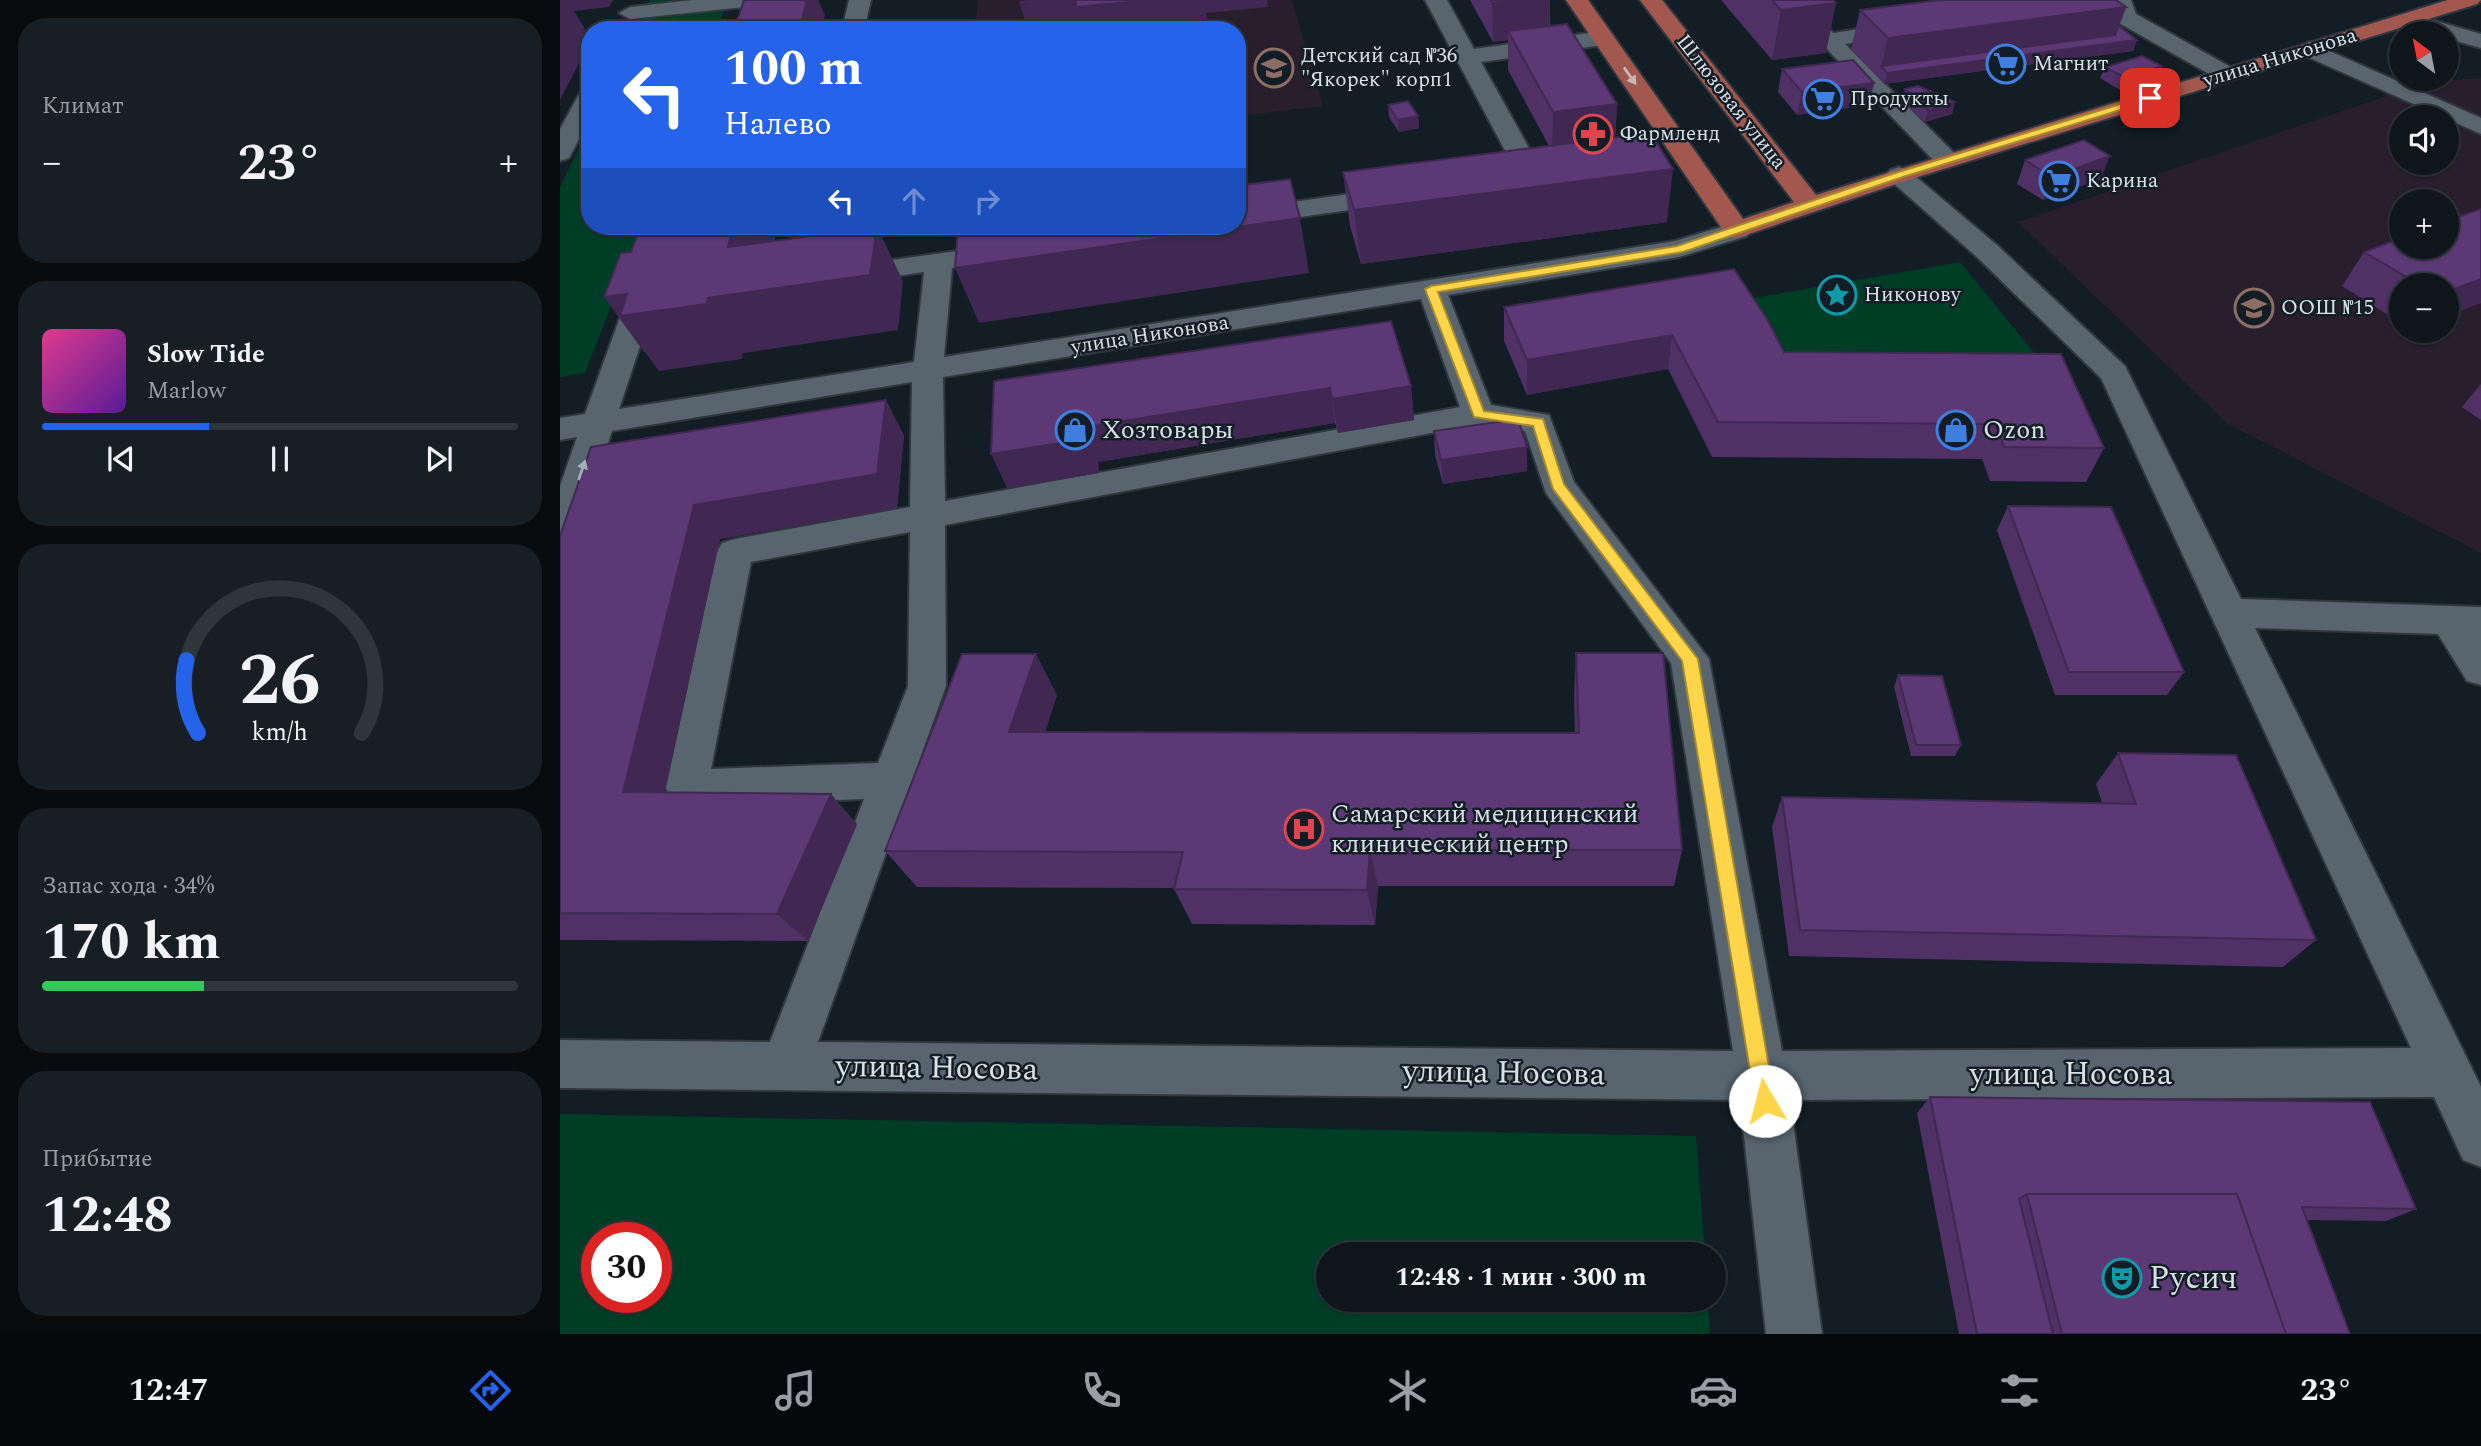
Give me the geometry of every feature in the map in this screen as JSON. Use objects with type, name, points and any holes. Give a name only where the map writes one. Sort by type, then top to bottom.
[{"type":"main road","points":[[1577,0],[1603,38],[1672,155],[1737,229]]},
{"type":"main road","name":"Шлюзовая улица","points":[[1651,0],[1810,205]]},
{"type":"main road","name":"улица Никонова","points":[[1737,229],[1947,160],[2470,0]]},
{"type":"street","points":[[855,21],[860,0]]},
{"type":"street","points":[[1436,0],[1465,57],[1544,174],[1505,179]]},
{"type":"street","points":[[1791,0],[1947,160]]},
{"type":"street","points":[[629,14],[744,5]]},
{"type":"street","points":[[2102,17],[2123,9],[2226,74]]},
{"type":"street","points":[[2408,19],[2481,41]]},
{"type":"street","points":[[1828,40],[1934,26]]},
{"type":"street","points":[[1465,57],[1603,38]]},
{"type":"street","points":[[2309,49],[2481,127]]},
{"type":"street","points":[[560,153],[581,111]]},
{"type":"street","points":[[1899,175],[1988,252],[2115,373],[2481,1142]]},
{"type":"street","points":[[1246,217],[1424,191]]},
{"type":"street","name":"улица Никонова","points":[[560,429],[1679,250],[1737,229]]},
{"type":"street","points":[[560,535],[663,235]]},
{"type":"street","points":[[807,235],[796,282],[993,253]]},
{"type":"street","points":[[785,1067],[927,686],[928,370],[939,261]]},
{"type":"street","points":[[1431,289],[1479,414]]},
{"type":"street","points":[[892,780],[687,788],[735,552],[1479,414],[1538,422],[1558,485],[1690,659],[1762,1076],[1794,1334]]},
{"type":"street","points":[[2228,613],[2465,620],[2481,670]]},
{"type":"street","name":"улица Носова","points":[[560,1064],[1762,1076],[2447,1072]]},
{"type":"shaded area","name":"Детский сад №36 \"Якорек\" корп1","points":[[978,0],[1292,0],[1323,106],[1246,115],[1246,21],[976,21]]},
{"type":"shaded area","name":"ООШ №15","points":[[2481,78],[2481,553],[2228,424],[2018,222],[2401,91],[2459,91],[2459,80]]},
{"type":"green space","points":[[650,0],[728,0],[720,21],[640,21]]},
{"type":"green space","points":[[581,144],[581,235],[639,235],[585,373],[560,377],[560,187]]},
{"type":"green space","points":[[1960,262],[2059,383],[1797,376],[1742,300]]},
{"type":"green space","points":[[560,1114],[1696,1136],[1704,1242],[1316,1242],[1316,1312],[1709,1312],[1710,1334],[560,1334]]},
{"type":"building","points":[[744,0],[807,0],[801,21],[737,21]]},
{"type":"building","points":[[1076,0],[1150,0],[1076,7]]},
{"type":"building","points":[[1491,0],[1518,0],[1492,3]]},
{"type":"building","points":[[1772,0],[1833,0],[1836,3],[1781,10]]},
{"type":"building","points":[[1940,0],[2116,0],[2126,7],[1888,38],[1860,10]]},
{"type":"building","points":[[1567,24],[1617,104],[1553,112],[1508,31]]},
{"type":"building","points":[[2119,26],[2137,40],[1887,73],[1881,66],[2115,35]]},
{"type":"building","points":[[2142,56],[2162,66],[2125,78],[2105,67]]},
{"type":"building","points":[[1853,60],[1874,83],[1802,92],[1782,69]]},
{"type":"building","points":[[1918,86],[1955,102],[1928,110],[1905,89]]},
{"type":"building","points":[[1408,101],[1418,116],[1398,120],[1388,105]]},
{"type":"building","points":[[1651,133],[1673,169],[1354,210],[1343,172]]},
{"type":"building","points":[[2084,140],[2110,156],[2052,177],[2025,160]]},
{"type":"building","points":[[1290,179],[1300,218],[1246,226],[1246,185]]},
{"type":"building","points":[[2481,209],[2481,279],[2459,287],[2459,273],[2400,273],[2364,252],[2389,243],[2389,259],[2459,259],[2459,217]]},
{"type":"building","points":[[638,235],[731,235],[728,247],[817,235],[876,235],[870,275],[708,298],[707,304],[620,316],[627,294],[604,297],[621,253],[631,252]]},
{"type":"building","points":[[957,235],[1183,235],[955,268]]},
{"type":"building","points":[[1734,269],[1767,319],[1784,352],[2061,354],[2104,448],[2004,447],[1996,424],[1718,422],[1672,335],[1527,360],[1504,307]]},
{"type":"building","points":[[1391,321],[1411,386],[1332,399],[1330,388],[1085,427],[1085,439],[991,454],[994,381]]},
{"type":"building","points":[[886,400],[877,474],[694,505],[623,792],[831,794],[777,914],[560,913],[560,536],[591,447]]},
{"type":"building","points":[[1518,419],[1527,447],[1441,460],[1434,431]]},
{"type":"building","points":[[2008,506],[2111,507],[2184,672],[2069,672]]},
{"type":"building","name":"Самарский медицинский клинический центр","points":[[1576,653],[1663,653],[1682,850],[1370,850],[1367,890],[1174,889],[1183,852],[885,851],[962,654],[1036,654],[1009,732],[1579,733]]},
{"type":"building","points":[[1898,675],[1942,676],[1961,745],[1916,745]]},
{"type":"building","points":[[2118,753],[2236,755],[2316,940],[1800,930],[1782,797],[2136,804]]},
{"type":"building","points":[[1930,1097],[2370,1102],[2416,1209],[2302,1207],[2350,1334],[2286,1334],[2237,1194],[2027,1194],[2019,1199],[2053,1334],[1977,1334]]},
{"type":"building","points":[[2027,1194],[2237,1194],[2286,1334],[2062,1334]]},
{"type":"place","name":"Магнит","points":[[2006,64]]},
{"type":"place","name":"Детский сад №36 \"Якорек\" корп1","points":[[1274,68]]},
{"type":"place","name":"Продукты","points":[[1823,99]]},
{"type":"place","name":"Фармленд","points":[[1593,134]]},
{"type":"place","name":"Карина","points":[[2059,181]]},
{"type":"place","name":"Никонову","points":[[1837,295]]},
{"type":"place","name":"ООШ №15","points":[[2254,308]]},
{"type":"place","name":"Хозтовары","points":[[1075,430]]},
{"type":"place","name":"Ozon","points":[[1956,430]]},
{"type":"place","name":"Самарский медицинский клинический центр","points":[[1304,829]]},
{"type":"place","name":"Русич","points":[[2122,1278]]},
{"type":"route","points":[[1765,1101],[1690,659],[1558,485],[1538,422],[1479,414],[1431,289],[1679,250],[1899,175],[2150,98]]}]
